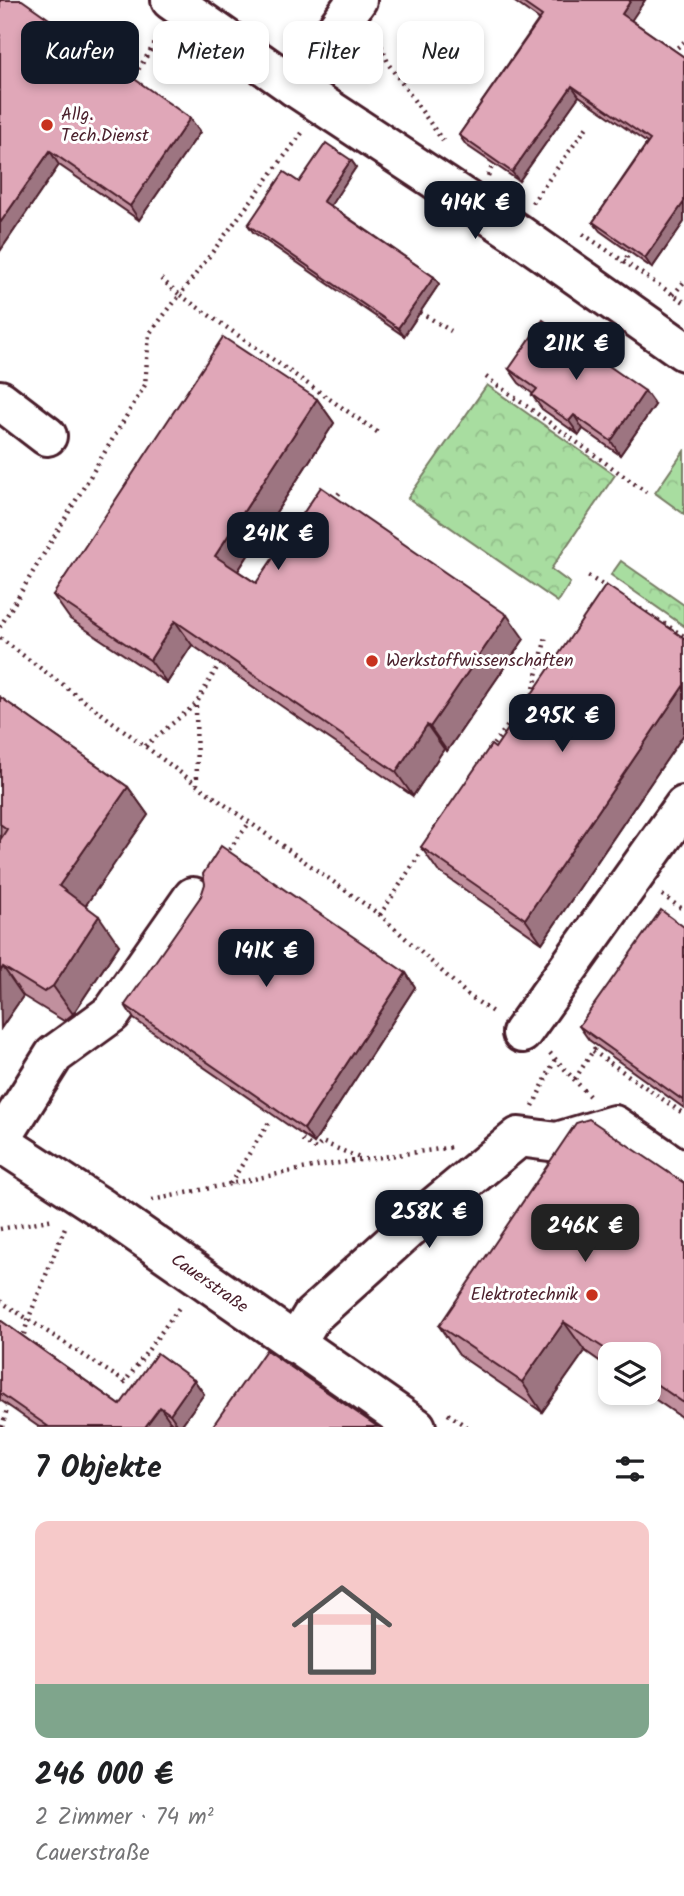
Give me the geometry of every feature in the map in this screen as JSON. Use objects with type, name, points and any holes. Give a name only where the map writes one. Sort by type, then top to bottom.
[{"type":"street","points":[[175,3],[295,87],[518,234],[684,351]]},
{"type":"street","points":[[295,87],[364,11]]},
{"type":"street","points":[[0,400],[47,436]]},
{"type":"street","points":[[522,1033],[684,806]]},
{"type":"street","points":[[0,1142],[54,1055],[112,1013],[193,897]]},
{"type":"street","points":[[295,1344],[312,1316],[408,1230],[519,1137],[557,1142],[614,1125],[684,1173]]},
{"type":"street","name":"Cauerstraße","points":[[0,1142],[86,1213],[200,1278],[416,1427]]},
{"type":"path","points":[[139,66],[175,3]]},
{"type":"path","points":[[364,11],[389,65],[450,151]]},
{"type":"path","points":[[684,42],[671,53],[684,57]]},
{"type":"path","points":[[518,234],[533,202],[589,124]]},
{"type":"path","points":[[0,627],[145,385],[149,334],[306,128]]},
{"type":"path","points":[[161,279],[380,434]]},
{"type":"path","points":[[673,295],[684,282]]},
{"type":"path","points":[[420,312],[451,331]]},
{"type":"path","points":[[486,377],[558,425],[646,492]]},
{"type":"path","points":[[332,503],[340,492]]},
{"type":"path","points":[[588,576],[620,596]]},
{"type":"path","points":[[631,602],[684,636]]},
{"type":"path","points":[[486,754],[533,693],[546,636]]},
{"type":"path","points":[[0,638],[197,785],[380,915],[468,995],[556,1058],[614,1125]]},
{"type":"path","points":[[145,746],[196,704],[224,656]]},
{"type":"path","points":[[196,704],[197,785]]},
{"type":"path","points":[[193,897],[250,822]]},
{"type":"path","points":[[380,915],[431,838]]},
{"type":"path","points":[[575,1079],[595,1048],[684,1114]]},
{"type":"path","points":[[519,1137],[556,1058]]},
{"type":"path","points":[[229,1184],[271,1119]]},
{"type":"path","points":[[302,1140],[316,1149],[322,1142],[363,1160]]},
{"type":"path","points":[[22,1342],[28,1320],[86,1213],[317,1166],[467,1145]]},
{"type":"path","points":[[0,1301],[125,1382],[200,1278]]},
{"type":"path","points":[[2,1427],[8,1406]]},
{"type":"green space","points":[[487,385],[615,475],[551,569],[570,583],[558,602],[408,498]]},
{"type":"green space","points":[[684,451],[684,514],[655,493]]},
{"type":"green space","points":[[621,561],[684,605],[684,626],[611,575]]},
{"type":"building","name":"Allg. Tech.Dienst","points":[[0,0],[22,0],[52,21],[21,21],[21,84],[139,82],[190,118],[130,206],[50,151],[0,223]]},
{"type":"building","points":[[519,0],[631,0],[622,14],[684,57],[684,202],[645,258],[593,222],[650,140],[572,86],[512,172],[459,135],[542,16]]},
{"type":"building","points":[[326,143],[351,160],[323,201],[434,277],[398,328],[248,225],[284,172],[299,182]]},
{"type":"building","points":[[543,320],[645,391],[611,441],[574,415],[569,421],[550,408],[532,395],[537,389],[509,369]]},
{"type":"building","points":[[223,337],[317,399],[215,556],[256,583],[321,487],[507,615],[396,772],[175,621],[150,660],[53,595]]},
{"type":"building","points":[[606,585],[684,638],[684,685],[525,919],[421,847],[491,745],[495,748]]},
{"type":"building","points":[[0,697],[128,787],[59,886],[99,916],[53,986],[44,992],[3,967],[0,972],[0,840],[7,829],[0,824]]},
{"type":"building","points":[[221,846],[406,973],[304,1129],[125,1005],[201,896],[205,884],[203,874]]},
{"type":"building","points":[[661,910],[684,927],[684,1101],[579,1026]]},
{"type":"building","name":"Elektrotechnik","points":[[589,1119],[684,1183],[684,1403],[661,1387],[661,1342],[598,1342],[598,1344],[564,1322],[522,1382],[439,1326],[576,1123]]},
{"type":"building","points":[[0,1320],[120,1405],[157,1353],[194,1380],[170,1414],[160,1407],[145,1427],[49,1427],[0,1393]]},
{"type":"building","points":[[266,1350],[378,1427],[212,1427]]},
{"type":"place","name":"Allg. Tech.Dienst","points":[[47,125]]},
{"type":"place","name":"Werkstoffwissenschaften","points":[[372,661]]},
{"type":"place","name":"Elektrotechnik","points":[[592,1295]]}]
